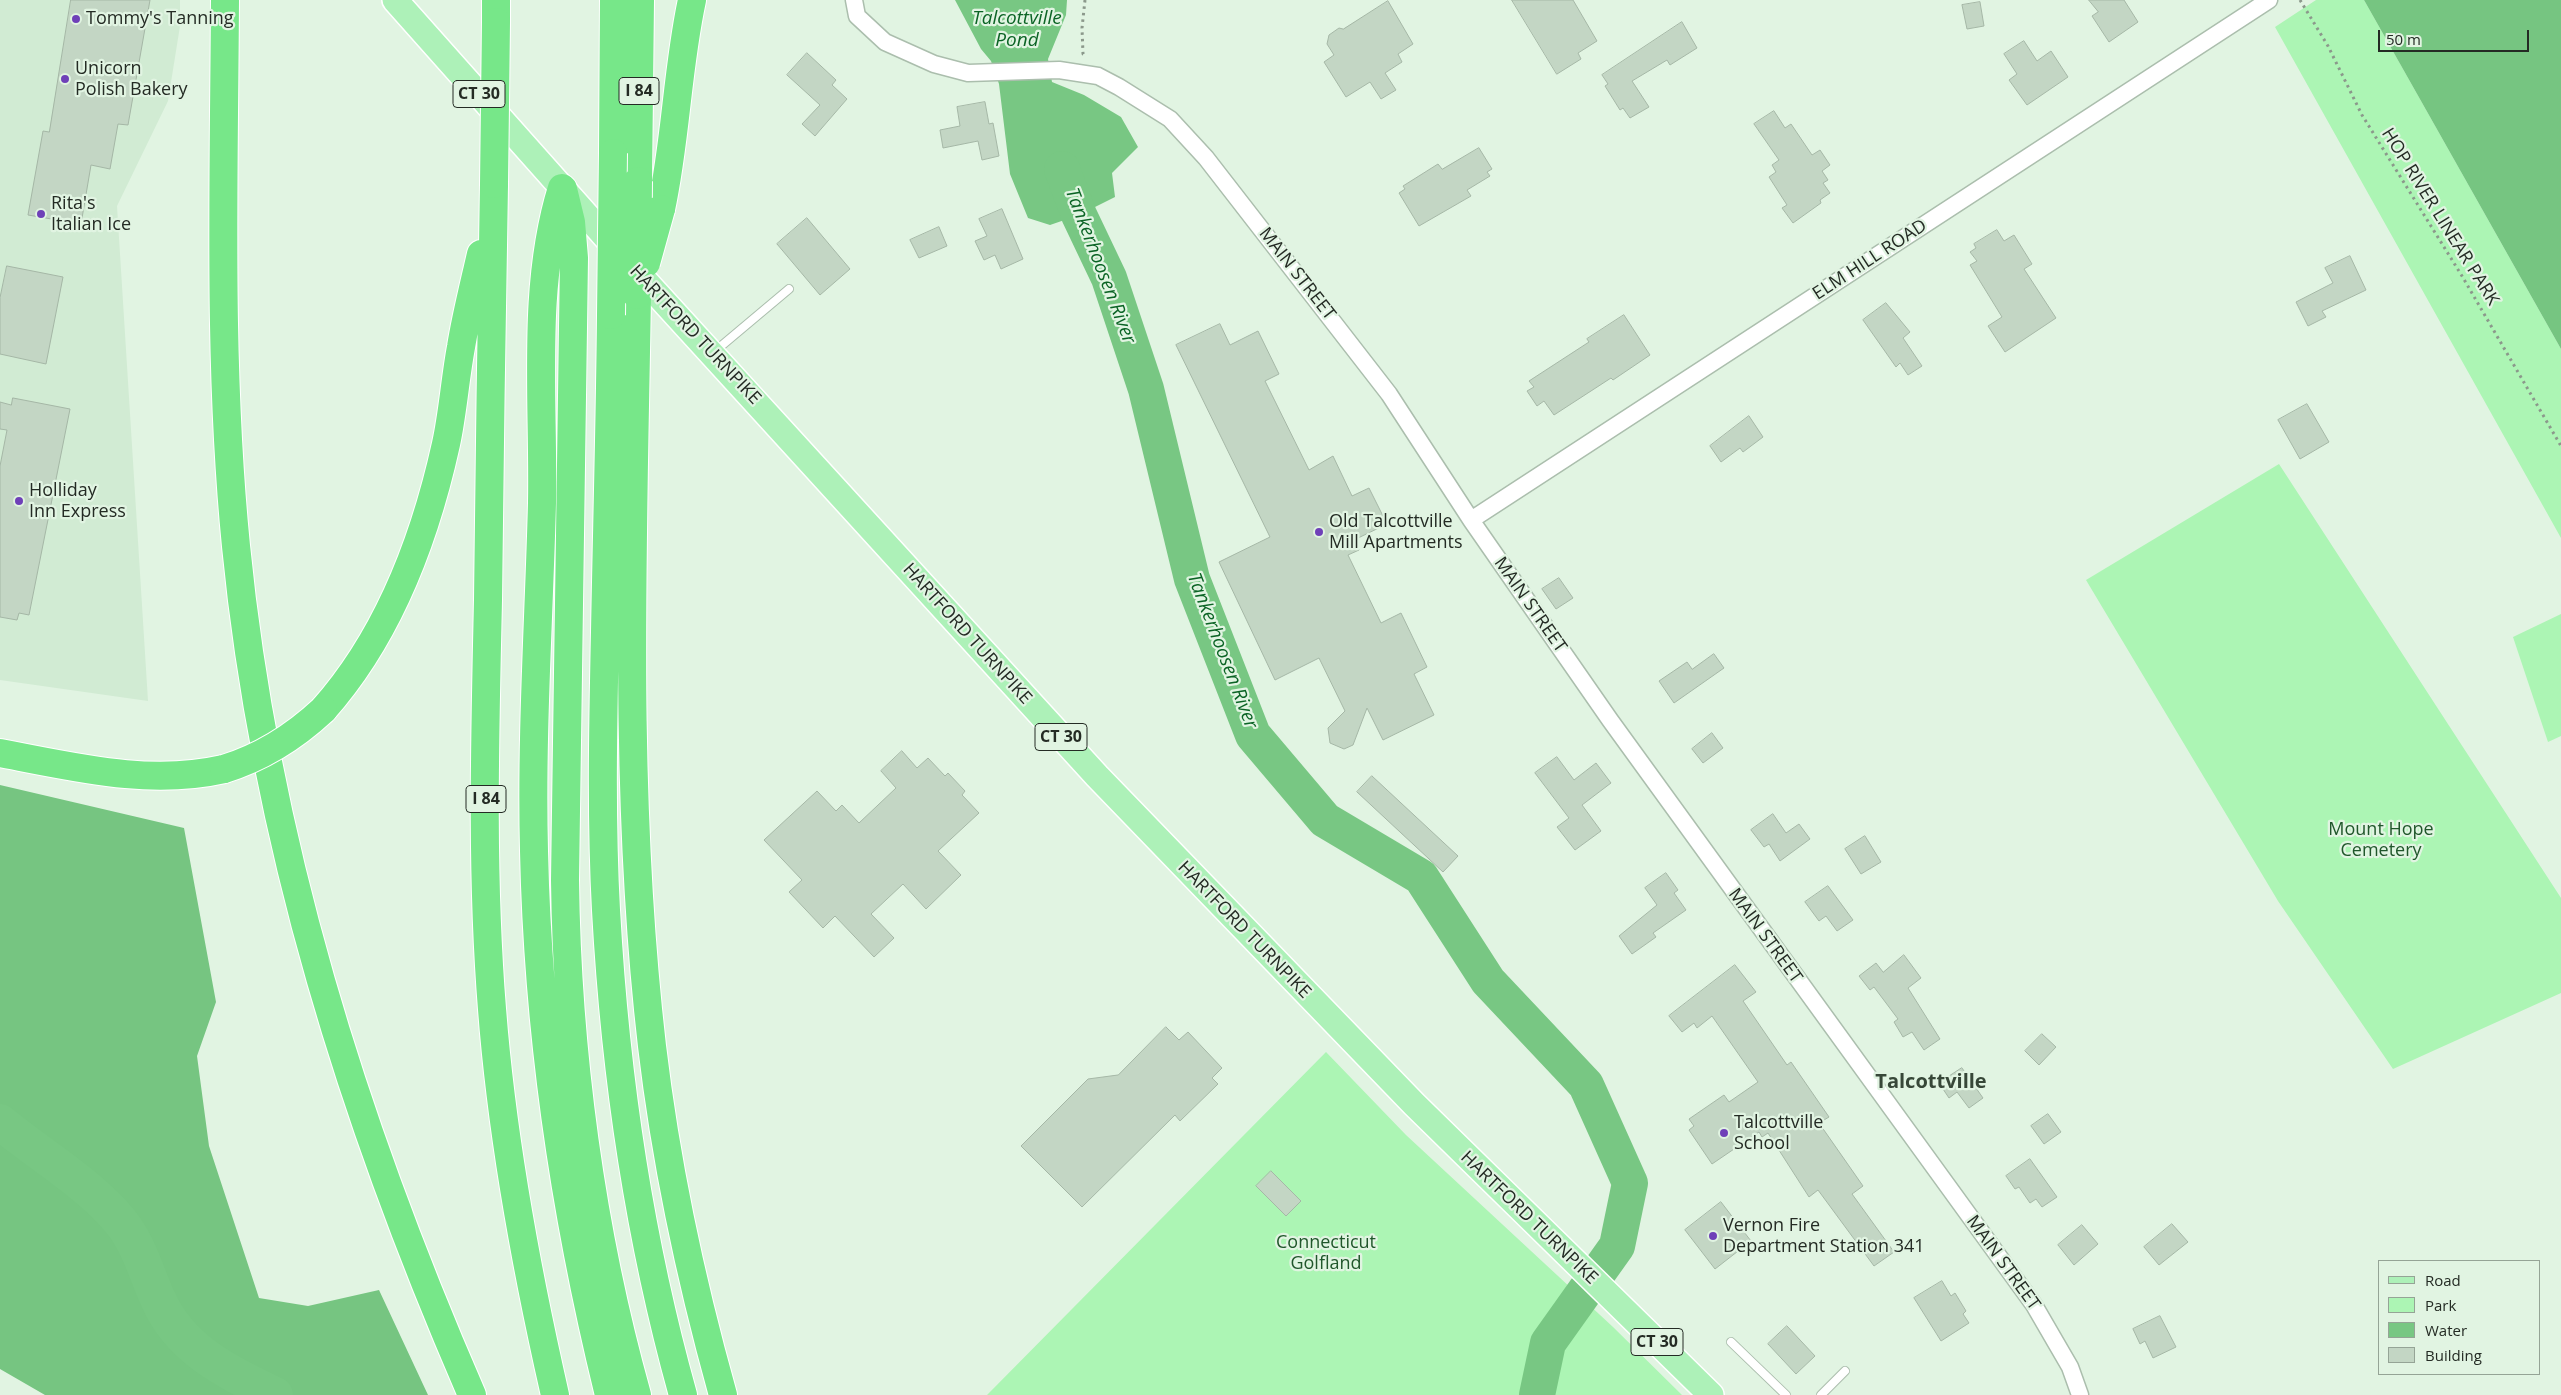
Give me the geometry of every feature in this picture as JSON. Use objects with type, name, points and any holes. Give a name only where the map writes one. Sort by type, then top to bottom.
[{"type":"highway","points":[[225,0],[224,285],[228,450],[241,588],[260,715],[295,880],[327,1004],[355,1094],[398,1218],[472,1395]]},
{"type":"highway","points":[[614,0],[604,708],[606,910],[615,1028],[632,1154],[654,1276],[681,1386]]},
{"type":"highway","name":"I 84","points":[[640,0],[632,759],[647,996],[668,1156],[686,1248],[723,1395]]},
{"type":"highway","points":[[637,295],[670,170],[678,84],[692,0]]},
{"type":"highway","name":"I 84","points":[[496,11],[485,780],[489,966],[500,1089],[512,1177],[533,1294],[555,1395]]},
{"type":"highway","points":[[562,188],[571,222],[574,258],[565,880],[567,965],[576,1065],[596,1202],[612,1290],[636,1392]]},
{"type":"highway","points":[[562,188],[548,244],[543,294],[542,502],[534,790],[536,903],[543,1007],[561,1157],[584,1284],[609,1395]]},
{"type":"highway","points":[[0,753],[96,771],[146,777],[184,776],[224,769],[252,759],[285,742],[323,710],[350,677],[380,628],[404,577],[424,521],[446,444],[461,347],[494,190]]},
{"type":"main road","name":"HARTFORD TURNPIKE","points":[[396,0],[562,188],[1097,776],[1335,1024],[1580,1268],[1711,1395]]},
{"type":"street","name":"MAIN STREET","points":[[854,0],[857,16],[885,42],[934,64],[968,73],[1059,70],[1098,76],[1170,119],[1206,158],[1389,394],[1472,520],[1610,720],[2034,1305],[2070,1367],[2080,1395]]},
{"type":"street","name":"ELM HILL ROAD","points":[[1472,520],[2269,0]]},
{"type":"lane","points":[[712,353],[789,289]]},
{"type":"lane","points":[[1731,1342],[1786,1395]]},
{"type":"lane","points":[[1821,1395],[1845,1371]]},
{"type":"path","points":[[1085,0],[1082,28],[1083,54],[1096,62],[1099,70],[1098,76]]},
{"type":"path","name":"HOP RIVER LINEAR PARK","points":[[2300,0],[2328,46],[2362,115],[2462,276],[2561,446]]},
{"type":"shaded area","points":[[0,0],[180,0],[180,26],[168,101],[117,206],[148,701],[0,680]]},
{"type":"shaded area","points":[[2364,0],[2561,0],[2561,349]]},
{"type":"shaded area","points":[[0,785],[184,828],[216,1002],[197,1056],[209,1146],[259,1298],[308,1306],[379,1290],[428,1395],[45,1395],[0,1369]]},
{"type":"green space","points":[[2316,0],[2364,0],[2561,349],[2561,538],[2275,27]]},
{"type":"green space","name":"Mount Hope Cemetery","points":[[2279,464],[2561,898],[2561,993],[2393,1069],[2278,901],[2086,580]]},
{"type":"green space","points":[[2561,614],[2561,736],[2548,742],[2513,637]]},
{"type":"green space","name":"Connecticut Golfland","points":[[1326,1052],[1406,1135],[1613,1327],[1682,1395],[987,1395]]},
{"type":"water","name":"Talcottville Pond","points":[[955,0],[1067,0],[1066,15],[1048,59],[1052,82],[1084,95],[1121,117],[1138,147],[1112,173],[1115,197],[1079,215],[1050,225],[1028,218],[1010,174],[999,84],[991,61],[981,49]]},
{"type":"building","points":[[71,0],[150,0],[128,125],[118,124],[110,169],[91,165],[81,224],[28,215],[43,131],[49,132]]},
{"type":"building","points":[[1512,0],[1573,0],[1597,41],[1578,53],[1581,59],[1557,74]]},
{"type":"building","points":[[2089,0],[2124,0],[2138,22],[2109,42],[2092,16],[2098,12]]},
{"type":"building","points":[[1388,1],[1413,44],[1398,54],[1402,62],[1385,73],[1396,90],[1381,99],[1370,82],[1346,97],[1324,62],[1334,55],[1327,44],[1329,35],[1339,28],[1343,29]]},
{"type":"building","points":[[1980,2],[1984,26],[1967,29],[1962,5]]},
{"type":"building","points":[[1682,22],[1697,48],[1670,65],[1667,60],[1632,81],[1649,107],[1630,118],[1623,108],[1620,110],[1605,86],[1608,84],[1602,75]]},
{"type":"building","points":[[2024,41],[2037,61],[2051,51],[2068,77],[2027,105],[2009,80],[2017,74],[2004,54]]},
{"type":"building","points":[[807,53],[836,80],[832,85],[847,99],[815,136],[802,124],[820,105],[787,75]]},
{"type":"building","points":[[985,102],[989,124],[993,123],[999,156],[982,160],[978,141],[943,148],[940,130],[960,126],[957,107]]},
{"type":"building","points":[[1774,111],[1785,128],[1791,124],[1812,155],[1820,150],[1830,165],[1822,171],[1828,180],[1823,183],[1830,193],[1820,200],[1821,203],[1793,223],[1782,208],[1787,205],[1769,177],[1776,172],[1772,165],[1779,160],[1754,124]]},
{"type":"building","points":[[1479,148],[1492,169],[1487,172],[1490,176],[1467,190],[1471,196],[1419,226],[1399,193],[1405,189],[1403,186],[1438,164],[1442,169]]},
{"type":"building","points":[[1002,209],[1023,259],[1001,269],[995,255],[984,260],[975,241],[987,236],[979,219]]},
{"type":"building","points":[[807,218],[850,269],[820,295],[777,244]]},
{"type":"building","points":[[939,227],[947,246],[919,258],[910,240]]},
{"type":"building","points":[[1997,230],[2004,241],[2014,235],[2032,264],[2024,269],[2056,318],[2005,352],[1988,326],[2002,317],[1970,265],[1977,261],[1970,252],[1976,248],[1974,244]]},
{"type":"building","points":[[2350,256],[2366,290],[2322,311],[2326,317],[2308,326],[2296,302],[2333,283],[2325,268]]},
{"type":"building","points":[[7,266],[63,277],[46,364],[0,354],[0,298]]},
{"type":"building","points":[[1886,303],[1910,332],[1903,338],[1922,366],[1908,375],[1900,363],[1896,367],[1863,320]]},
{"type":"building","points":[[1624,315],[1650,355],[1613,380],[1611,378],[1554,415],[1544,401],[1537,406],[1527,391],[1534,387],[1529,381],[1589,342],[1587,339]]},
{"type":"building","name":"Old Talcottville Mill Apartments","points":[[1220,324],[1230,345],[1258,331],[1279,374],[1265,381],[1309,470],[1333,456],[1352,496],[1369,488],[1387,524],[1354,540],[1359,550],[1348,555],[1381,623],[1401,613],[1427,667],[1414,674],[1434,715],[1383,740],[1367,708],[1353,745],[1344,749],[1330,743],[1328,728],[1345,711],[1319,658],[1275,680],[1219,562],[1270,537],[1176,345]]},
{"type":"building","points":[[13,398],[70,409],[29,615],[19,613],[17,620],[0,617],[0,466],[7,430],[0,429],[0,402],[11,405]]},
{"type":"building","points":[[2307,404],[2329,442],[2300,459],[2278,420]]},
{"type":"building","points":[[1749,416],[1763,437],[1743,452],[1740,448],[1721,462],[1710,446]]},
{"type":"building","points":[[1559,578],[1573,598],[1556,609],[1542,589]]},
{"type":"building","points":[[1714,654],[1724,668],[1674,703],[1659,681],[1687,662],[1692,669]]},
{"type":"building","points":[[1712,733],[1723,748],[1703,763],[1692,749]]},
{"type":"building","points":[[902,751],[917,768],[928,758],[945,776],[948,773],[965,791],[962,795],[979,813],[938,851],[961,875],[926,909],[903,884],[871,914],[894,938],[874,957],[835,916],[823,928],[789,892],[802,880],[764,840],[817,791],[836,811],[842,805],[859,823],[896,788],[881,771]]},
{"type":"building","points":[[1557,757],[1574,780],[1596,763],[1611,783],[1582,805],[1601,831],[1575,850],[1557,827],[1569,818],[1535,773]]},
{"type":"building","points":[[1372,776],[1458,856],[1443,872],[1357,792]]},
{"type":"building","points":[[1773,814],[1786,833],[1799,824],[1810,839],[1780,861],[1769,844],[1764,847],[1751,830]]},
{"type":"building","points":[[1865,836],[1881,862],[1861,874],[1845,849]]},
{"type":"building","points":[[1666,873],[1678,890],[1674,893],[1686,910],[1653,933],[1656,937],[1632,954],[1619,936],[1657,905],[1645,888]]},
{"type":"building","points":[[1828,886],[1853,920],[1837,931],[1826,916],[1819,921],[1805,902]]},
{"type":"building","points":[[1904,955],[1921,978],[1908,988],[1940,1039],[1924,1050],[1912,1032],[1903,1037],[1894,1022],[1898,1019],[1874,987],[1870,990],[1859,976],[1876,963],[1883,972]]},
{"type":"building","points":[[1735,965],[1756,992],[1743,1001],[1787,1065],[1791,1062],[1829,1117],[1819,1123],[1863,1186],[1852,1194],[1894,1252],[1874,1266],[1818,1190],[1809,1197],[1768,1133],[1762,1137],[1759,1132],[1712,1164],[1689,1130],[1694,1126],[1689,1119],[1724,1095],[1729,1102],[1758,1082],[1712,1016],[1697,1028],[1694,1023],[1682,1032],[1669,1016]]},
{"type":"building","points":[[1166,1027],[1179,1040],[1188,1032],[1222,1068],[1212,1078],[1218,1084],[1180,1121],[1175,1115],[1082,1207],[1021,1146],[1088,1079],[1118,1075]]},
{"type":"building","points":[[2042,1034],[2056,1047],[2039,1065],[2025,1051]]},
{"type":"building","points":[[1962,1068],[1983,1098],[1969,1108],[1957,1092],[1949,1098],[1939,1083]]},
{"type":"building","points":[[2048,1114],[2061,1132],[2044,1144],[2031,1126]]},
{"type":"building","points":[[2030,1159],[2057,1197],[2042,1207],[2036,1199],[2030,1203],[2019,1187],[2015,1189],[2006,1176]]},
{"type":"building","points":[[1271,1171],[1301,1201],[1286,1216],[1256,1186]]},
{"type":"building","points":[[1721,1202],[1751,1241],[1715,1269],[1685,1230]]},
{"type":"building","points":[[2172,1224],[2188,1242],[2159,1265],[2144,1247]]},
{"type":"building","points":[[2082,1225],[2098,1244],[2074,1265],[2058,1245]]},
{"type":"building","points":[[1942,1281],[1951,1296],[1955,1293],[1966,1311],[1963,1314],[1969,1323],[1941,1341],[1914,1298]]},
{"type":"building","points":[[2160,1316],[2176,1347],[2153,1358],[2145,1341],[2140,1344],[2133,1329]]},
{"type":"building","points":[[1787,1326],[1815,1356],[1796,1374],[1768,1344]]},
{"type":"waterway","name":"Tankerhoosen River","points":[[1062,169],[1079,215],[1109,278],[1146,389],[1192,579],[1253,735],[1325,820],[1421,877],[1488,981],[1586,1085],[1630,1183],[1617,1246],[1548,1343],[1537,1395]]},
{"type":"waterway","points":[[0,1122],[79,1182],[108,1207],[132,1239],[167,1317],[192,1346],[223,1368],[275,1395]]},
{"type":"place","name":"Tommy's Tanning","points":[[76,19]]},
{"type":"place","name":"Unicorn Polish Bakery","points":[[65,79]]},
{"type":"place","name":"Rita's Italian Ice","points":[[41,214]]},
{"type":"place","name":"Holliday Inn Express","points":[[19,501]]},
{"type":"place","name":"Old Talcottville Mill Apartments","points":[[1319,532]]},
{"type":"place","name":"Talcottville School","points":[[1724,1133]]},
{"type":"place","name":"Vernon Fire Department Station 341","points":[[1713,1236]]},
{"type":"district","name":"Talcottville","points":[[1931,1082]]}]
